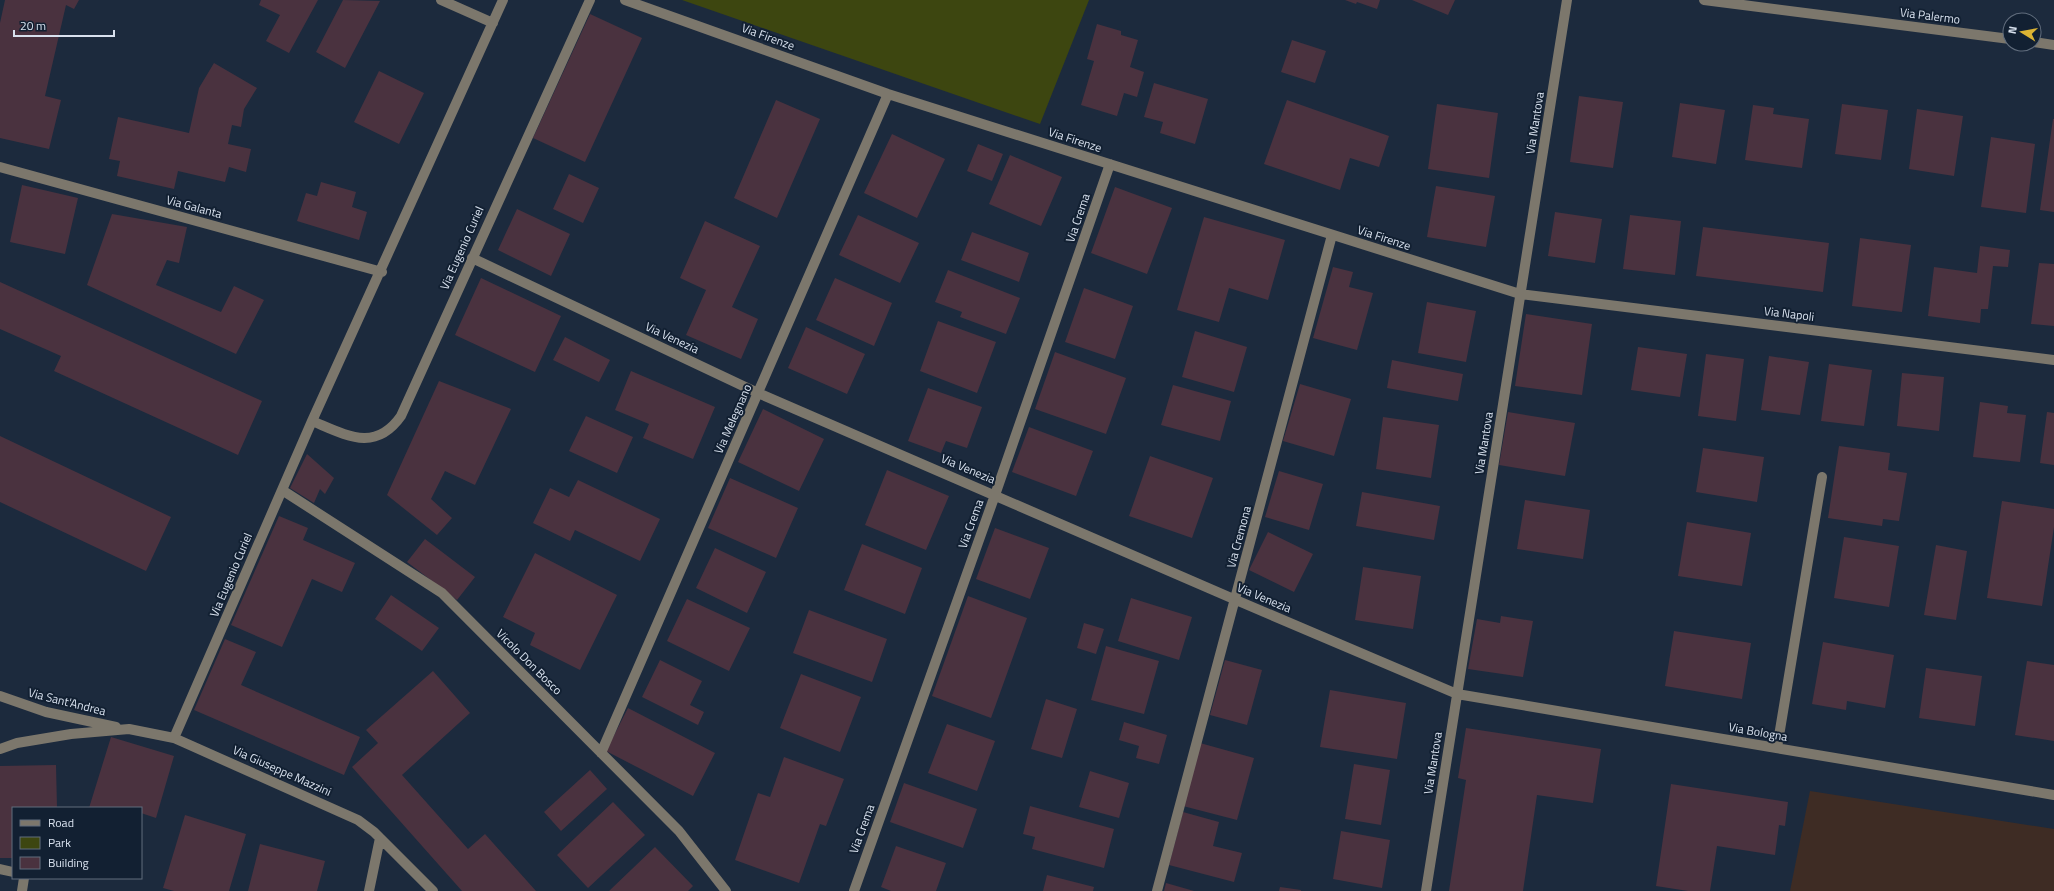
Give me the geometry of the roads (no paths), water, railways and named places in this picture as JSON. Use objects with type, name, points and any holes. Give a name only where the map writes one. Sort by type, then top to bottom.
[{"type":"street","points":[[441,0],[493,23]]},
{"type":"street","name":"Via Eugenio Curiel","points":[[174,738],[312,421],[382,272],[503,0]]},
{"type":"street","name":"Via Eugenio Curiel","points":[[312,421],[346,435],[368,439],[386,434],[401,416],[590,0]]},
{"type":"street","name":"Via Firenze","points":[[625,0],[888,94],[1520,294]]},
{"type":"street","name":"Via Mantova","points":[[1426,891],[1567,0]]},
{"type":"street","name":"Via Palermo","points":[[1704,0],[2002,38]]},
{"type":"street","points":[[2042,43],[2054,45]]},
{"type":"street","name":"Via Melegnano","points":[[601,753],[888,94]]},
{"type":"street","name":"Via Crema","points":[[854,891],[996,495],[1110,164]]},
{"type":"street","name":"Via Galanta","points":[[0,167],[382,272]]},
{"type":"street","name":"Via Cremona","points":[[1157,891],[1236,600],[1332,235]]},
{"type":"street","name":"Via Venezia","points":[[472,258],[758,393],[1457,694]]},
{"type":"street","name":"Via Napoli","points":[[1520,294],[2054,360]]},
{"type":"street","points":[[1777,748],[1822,477]]},
{"type":"street","name":"Vicolo Don Bosco","points":[[282,490],[442,593],[679,831],[726,891]]},
{"type":"street","name":"Via Bologna","points":[[1457,694],[2054,795]]},
{"type":"street","name":"Via Sant'Andrea","points":[[0,696],[46,712],[129,729]]},
{"type":"street","name":"Via Giuseppe Mazzini","points":[[0,749],[29,741],[93,732],[129,729],[174,738],[349,816],[367,826],[434,891]]},
{"type":"street","points":[[369,891],[380,838]]},
{"type":"street","points":[[0,870],[12,872]]},
{"type":"street","points":[[22,891],[24,879]]}]
